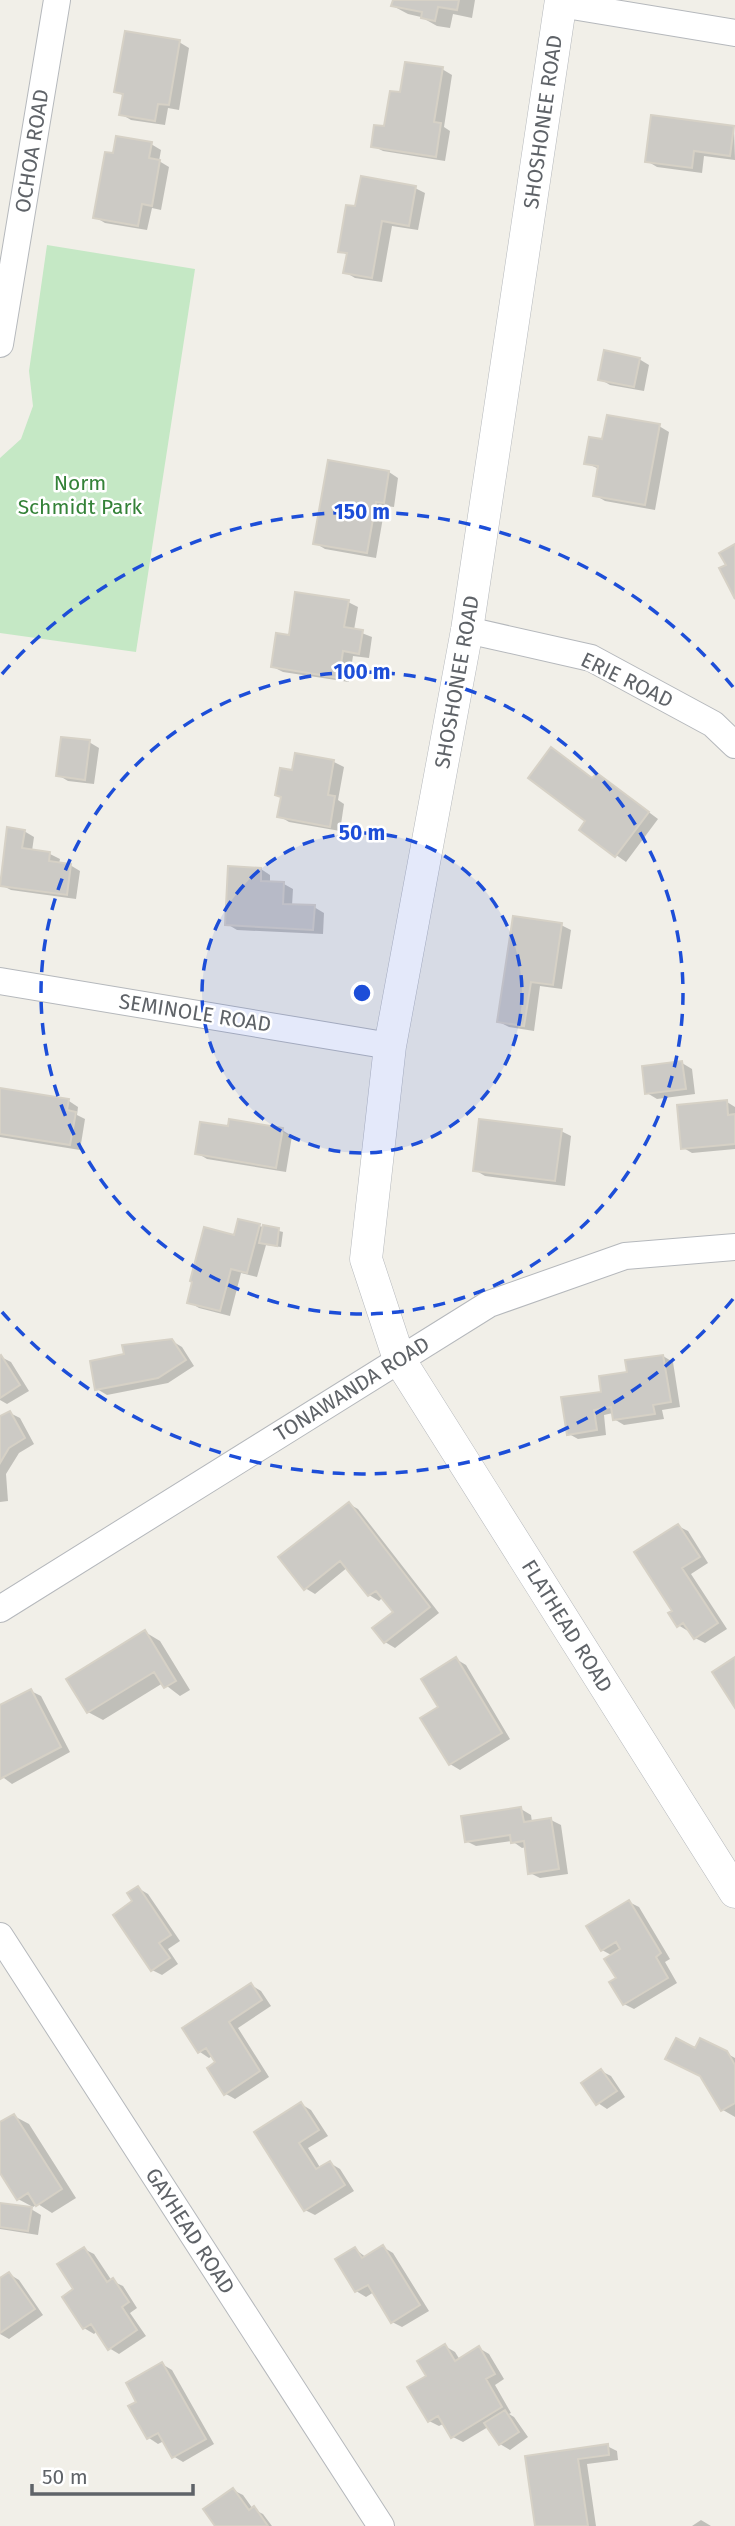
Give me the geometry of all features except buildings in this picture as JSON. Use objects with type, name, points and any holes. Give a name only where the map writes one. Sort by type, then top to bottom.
[{"type":"street","name":"OCHOA ROAD","points":[[0,344],[57,0]]},
{"type":"street","points":[[561,2],[735,33]]},
{"type":"street","name":"SHOSHONEE ROAD","points":[[399,1360],[366,1259],[390,1045],[467,630],[561,2]]},
{"type":"street","name":"ERIE ROAD","points":[[467,630],[591,658],[713,724],[735,746]]},
{"type":"street","name":"SEMINOLE ROAD","points":[[0,981],[390,1045]]},
{"type":"street","name":"TONAWANDA ROAD","points":[[0,1609],[489,1304],[625,1256],[735,1247]]},
{"type":"street","name":"FLATHEAD ROAD","points":[[399,1360],[735,1892]]},
{"type":"street","name":"GAYHEAD ROAD","points":[[0,1936],[381,2526]]},
{"type":"green space","name":"Norm Schmidt Park","points":[[47,245],[195,269],[136,652],[0,633],[0,458],[21,439],[33,406],[29,371]]}]
